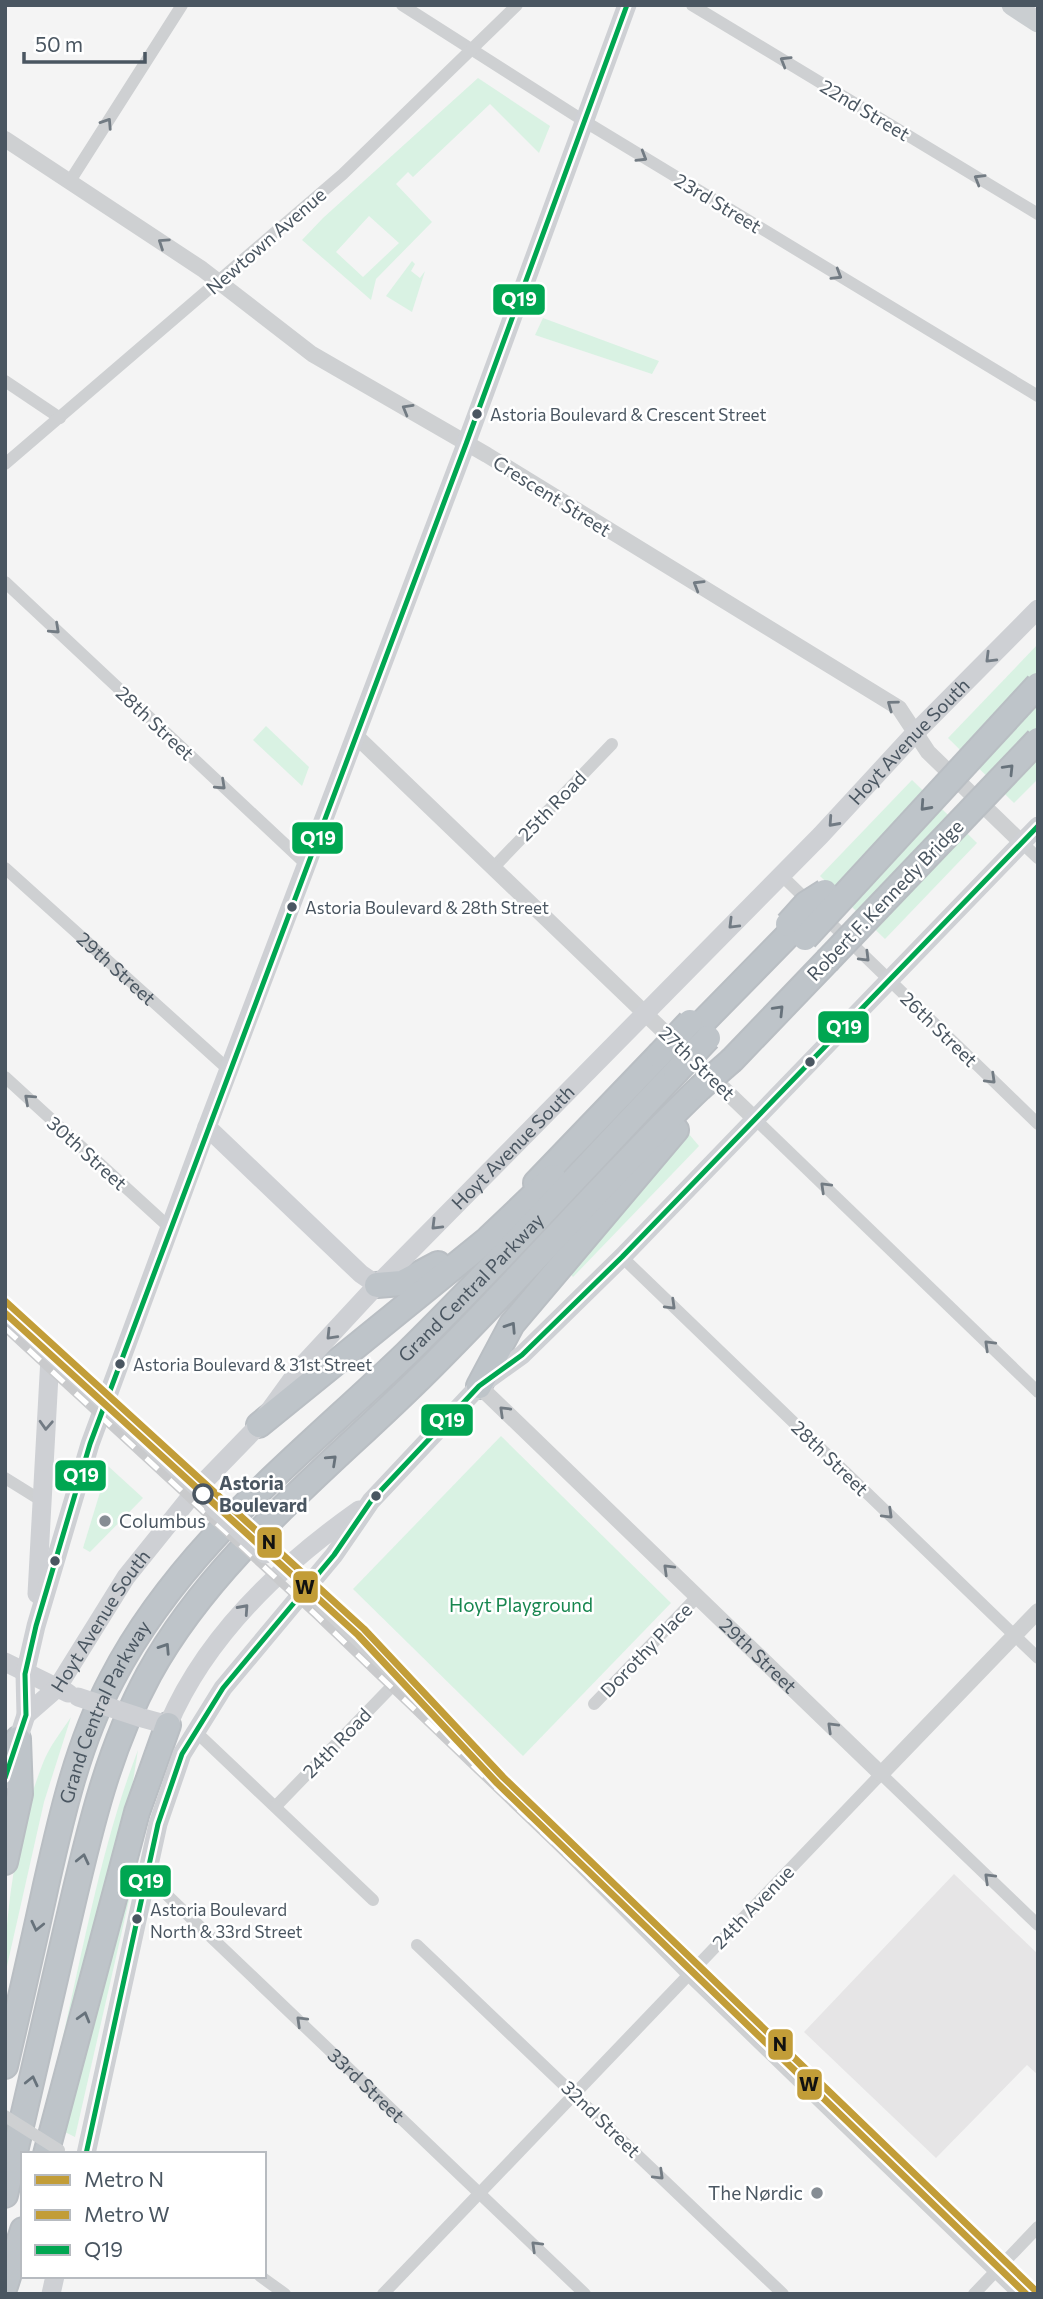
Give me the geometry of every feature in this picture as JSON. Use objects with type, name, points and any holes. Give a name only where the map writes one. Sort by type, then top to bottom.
[{"type":"highway","name":"Robert F. Kennedy Bridge","points":[[885,850],[1038,685]]},
{"type":"highway","name":"Robert F. Kennedy Bridge","points":[[732,1060],[1038,740]]},
{"type":"highway","points":[[796,930],[806,904],[885,850]]},
{"type":"highway","name":"Grand Central Parkway","points":[[5,2066],[56,1844],[83,1746],[111,1681],[142,1628],[192,1563],[263,1486],[421,1339],[667,1062],[796,930],[885,850]]},
{"type":"highway","name":"Grand Central Parkway","points":[[5,2195],[95,1807],[124,1726],[163,1651],[207,1591],[277,1514],[431,1367],[648,1139],[732,1060]]},
{"type":"highway","points":[[377,1285],[393,1285],[413,1279],[478,1235],[667,1062]]},
{"type":"highway","points":[[259,1425],[513,1216],[667,1062]]},
{"type":"highway","points":[[479,1387],[512,1324],[642,1173],[703,1090]]},
{"type":"highway","points":[[56,2152],[137,1812],[168,1725]]},
{"type":"highway","points":[[5,1862],[20,1794],[18,1739]]},
{"type":"highway","points":[[5,2286],[21,2236]]},
{"type":"main road","points":[[5,1779],[26,1714],[25,1674],[36,1626],[90,1444],[206,1127],[466,444],[626,5]]},
{"type":"main road","points":[[1012,5],[1038,22]]},
{"type":"main road","name":"Hoyt Avenue South","points":[[26,1714],[57,1689],[116,1589],[196,1490],[259,1425],[301,1367],[377,1285],[781,875],[916,732],[1038,609]]},
{"type":"main road","points":[[86,2152],[162,1813],[182,1754],[239,1668],[334,1555],[372,1501],[479,1387],[522,1354],[622,1257],[1038,826]]},
{"type":"main road","points":[[206,1127],[377,1285]]},
{"type":"main road","points":[[5,1317],[304,1590]]},
{"type":"main road","points":[[36,1626],[50,1357]]},
{"type":"main road","points":[[5,1662],[57,1689],[168,1725],[188,1682],[246,1607],[317,1539],[372,1501]]},
{"type":"street","points":[[71,181],[182,5]]},
{"type":"street","name":"23rd Street","points":[[402,5],[584,121],[1036,392]]},
{"type":"street","name":"Newtown Avenue","points":[[5,464],[343,174],[517,5]]},
{"type":"street","name":"22nd Street","points":[[692,5],[1038,214]]},
{"type":"street","name":"Crescent Street","points":[[5,139],[219,281],[312,354],[466,444],[898,708],[928,752],[1038,858]]},
{"type":"street","points":[[5,381],[60,418]]},
{"type":"street","name":"28th Street","points":[[5,582],[306,864]]},
{"type":"street","name":"27th Street","points":[[355,735],[1038,1392]]},
{"type":"street","name":"25th Road","points":[[493,868],[612,744]]},
{"type":"street","name":"29th Street","points":[[5,868],[229,1070]]},
{"type":"street","name":"26th Street","points":[[781,875],[1038,1124]]},
{"type":"street","name":"30th Street","points":[[5,1077],[170,1228]]},
{"type":"street","name":"28th Street","points":[[622,1257],[1038,1658]]},
{"type":"street","name":"29th Street","points":[[479,1387],[1038,1925]]},
{"type":"street","points":[[5,1478],[42,1501]]},
{"type":"street","points":[[304,1590],[398,1680],[689,1973],[1021,2294]]},
{"type":"street","name":"Dorothy Place","points":[[594,1704],[697,1597]]},
{"type":"street","name":"24th Avenue","points":[[383,2294],[1038,1611]]},
{"type":"street","name":"24th Road","points":[[276,1806],[398,1680]]},
{"type":"street","points":[[195,1731],[373,1900]]},
{"type":"street","name":"33rd Street","points":[[147,1876],[585,2294]]},
{"type":"street","name":"32nd Street","points":[[417,1945],[783,2294]]},
{"type":"street","points":[[5,2116],[56,2152]]},
{"type":"street","points":[[974,2294],[1038,2227]]},
{"type":"street","points":[[263,2278],[285,2294]]},
{"type":"shaded area","points":[[954,1874],[1038,1954],[1038,2075],[1027,2065],[936,2158],[804,2032]]},
{"type":"green space","points":[[478,78],[550,126],[539,153],[490,104],[413,177],[408,172],[396,184],[432,222],[376,279],[371,300],[302,240]],"holes":[[[369,216],[399,243],[363,277],[336,252]]]},
{"type":"green space","points":[[412,261],[415,264],[411,271],[420,278],[425,271],[412,312],[386,296]]},
{"type":"green space","points":[[543,318],[659,361],[652,374],[535,335]]},
{"type":"green space","points":[[1038,644],[1038,779],[1014,803],[948,738]]},
{"type":"green space","points":[[266,726],[309,767],[302,786],[253,740]]},
{"type":"green space","points":[[912,780],[977,843],[885,939],[820,876]]},
{"type":"green space","points":[[688,1133],[699,1146],[573,1277],[569,1272]]},
{"type":"green space","name":"Hoyt Playground","points":[[501,1436],[671,1603],[523,1756],[353,1589]]},
{"type":"green space","points":[[108,1466],[143,1498],[90,1552],[83,1548]]},
{"type":"green space","points":[[71,1717],[44,1802],[5,1975],[10,1895],[20,1840],[34,1787],[46,1757]]},
{"type":"green space","points":[[138,1750],[127,1819],[52,2100],[48,2099],[110,1835]]},
{"type":"green space","points":[[142,1831],[140,1852],[75,2137],[65,2132]]},
{"type":"railway","points":[[5,1328],[315,1614],[1024,2294]]},
{"type":"metro line","name":"N","points":[[5,1301],[364,1629],[503,1777],[1038,2293]]},
{"type":"metro line","name":"W","points":[[5,1313],[358,1635],[497,1783],[1026,2294]]},
{"type":"transit line","name":"Q19","points":[[5,1778],[26,1715],[25,1674],[36,1626],[90,1444],[466,444],[627,5]]},
{"type":"transit line","name":"Q19","points":[[86,2152],[158,1824],[182,1754],[223,1688],[334,1555],[371,1501],[479,1386],[522,1355],[622,1257],[1038,826]]},
{"type":"place","name":"Astoria Boulevard & Crescent Street","points":[[477,414]]},
{"type":"place","name":"Astoria Boulevard & 28th Street","points":[[292,907]]},
{"type":"place","name":"Astoria Boulevard & 31st Street","points":[[120,1364]]},
{"type":"place","name":"Astoria Boulevard","points":[[203,1494]]},
{"type":"place","name":"Columbus","points":[[105,1521]]},
{"type":"place","name":"Astoria Boulevard North & 33rd Street","points":[[137,1919]]},
{"type":"place","name":"The Nørdic","points":[[817,2193]]}]
